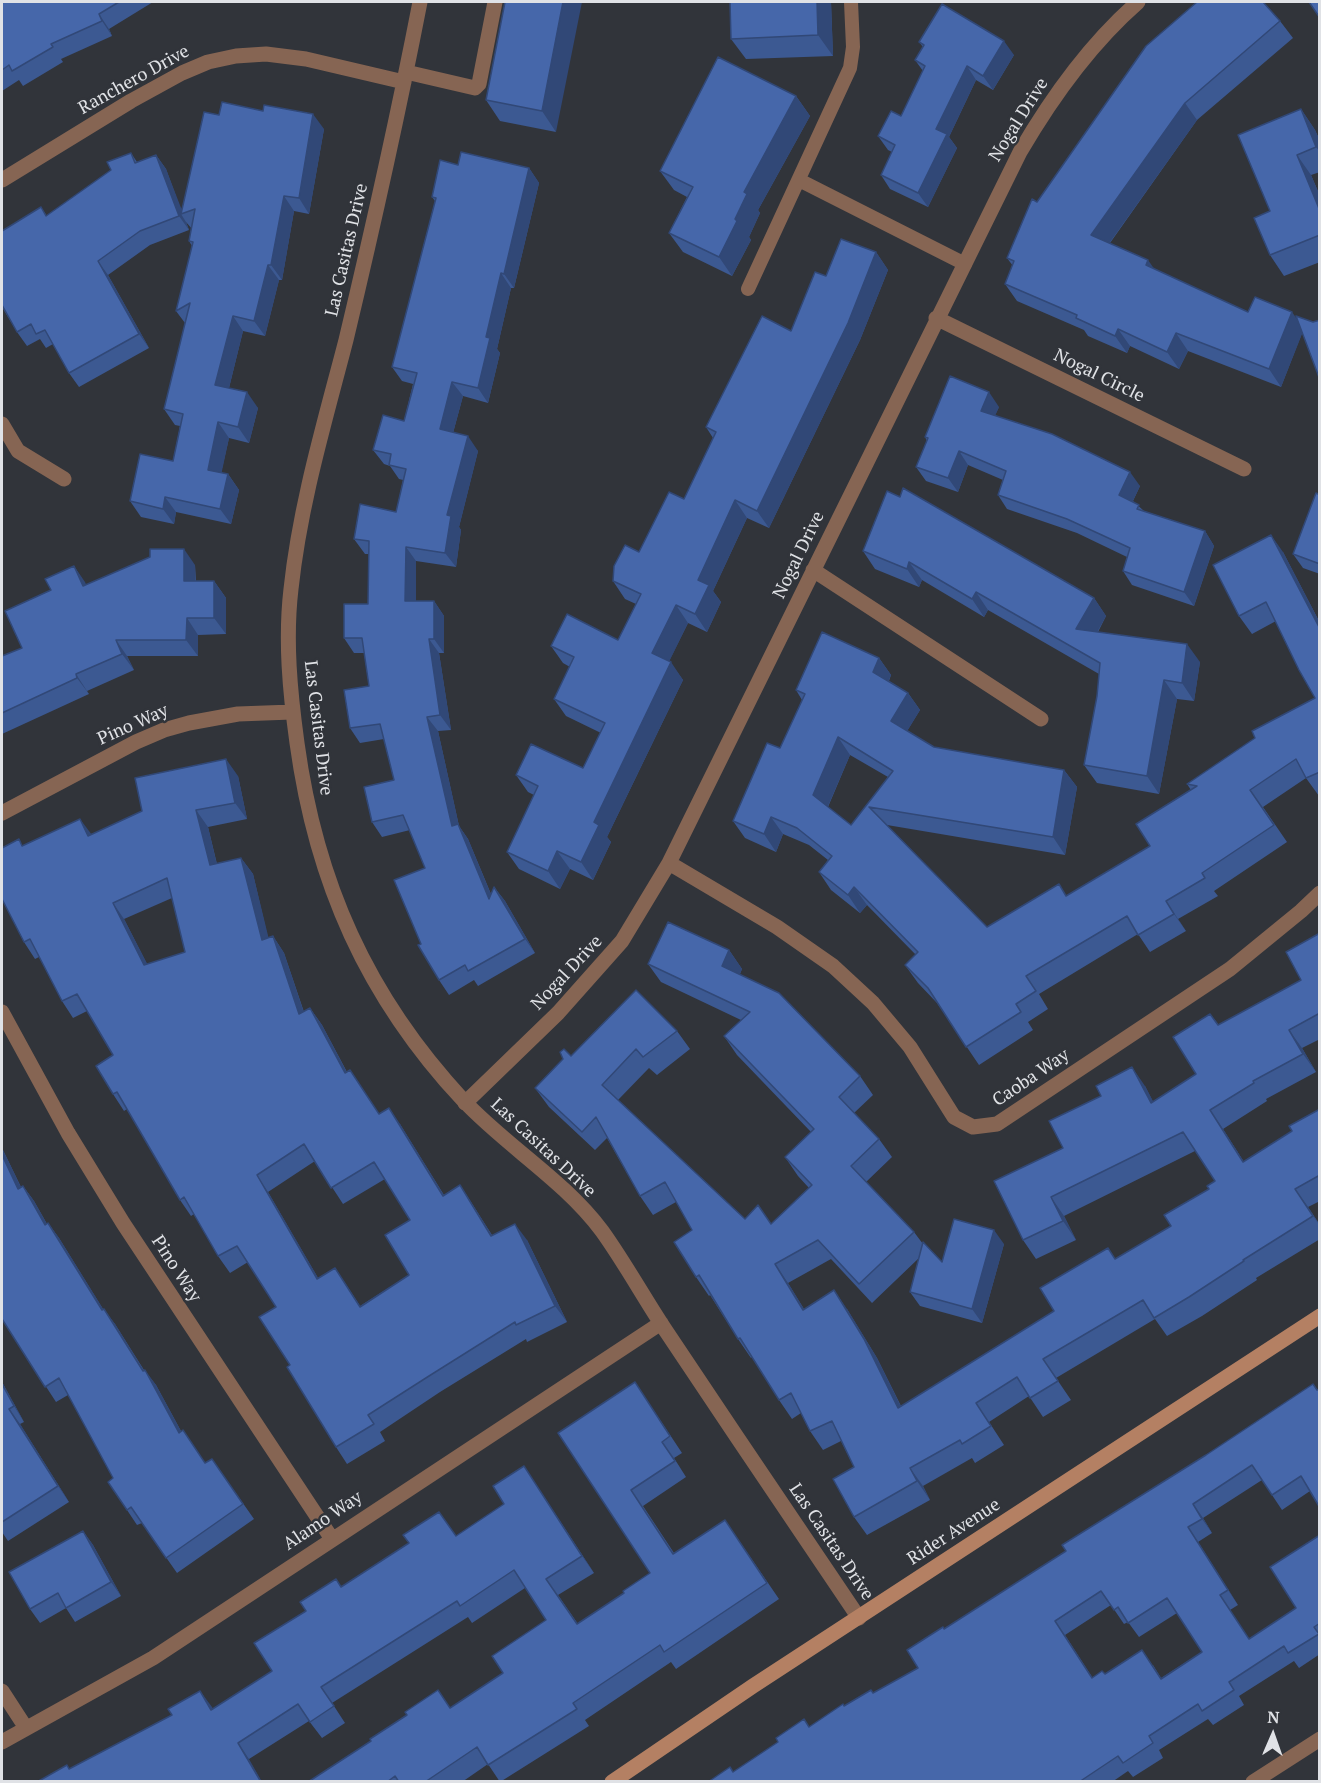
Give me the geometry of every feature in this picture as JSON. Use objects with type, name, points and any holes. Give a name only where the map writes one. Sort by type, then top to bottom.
[{"type":"street","name":"Las Casitas Drive","points":[[420,2],[383,180],[311,481],[298,541],[291,589],[288,642],[292,712],[303,786],[319,852],[360,957],[391,1010],[426,1058],[465,1103],[556,1183],[600,1228],[660,1323],[858,1618]]},
{"type":"street","name":"Ranchero Drive","points":[[2,180],[131,101],[182,73],[208,62],[236,56],[266,54],[306,59],[475,88],[479,84],[495,2]]},
{"type":"street","name":"Nogal Drive","points":[[465,1103],[558,1013],[622,941],[669,863],[1005,180],[1038,121],[1081,62],[1104,34],[1138,2]]},
{"type":"street","name":"Nogal Circle","points":[[936,318],[1244,469]]},
{"type":"street","points":[[2,424],[18,450],[64,479]]},
{"type":"street","points":[[813,570],[1041,719]]},
{"type":"street","name":"Pino Way","points":[[2,813],[136,742],[164,730],[238,714],[292,712]]},
{"type":"street","name":"Caoba Way","points":[[669,863],[777,927],[833,966],[873,1004],[910,1047],[954,1117],[972,1127],[997,1124],[1230,969],[1320,893]]},
{"type":"street","name":"Pino Way","points":[[2,1012],[68,1133],[123,1223],[332,1539]]},
{"type":"street","name":"Rider Avenue","points":[[612,1782],[1320,1316]]},
{"type":"street","name":"Alamo Way","points":[[2,1742],[153,1658],[660,1323]]},
{"type":"street","points":[[2,1691],[26,1728]]},
{"type":"street","points":[[1253,1782],[1320,1740]]},
{"type":"lane","points":[[748,289],[850,68],[853,47],[851,2]]},
{"type":"lane","points":[[799,180],[964,264]]},
{"type":"building","points":[[2,2],[119,2],[99,14],[102,21],[51,44],[53,47],[12,71],[9,65],[2,70]]},
{"type":"building","points":[[505,2],[563,2],[542,111],[486,100]]},
{"type":"building","points":[[730,2],[817,2],[818,35],[731,39]]},
{"type":"building","points":[[1197,2],[1263,2],[1280,21],[1185,103],[1091,235],[1148,260],[1146,265],[1248,312],[1255,297],[1292,312],[1269,369],[1176,333],[1167,352],[1118,329],[1115,336],[1076,318],[1077,315],[1005,284],[1014,261],[1007,258],[1032,199],[1037,202],[1146,46]]},
{"type":"building","points":[[1309,2],[1320,2],[1320,18]]},
{"type":"building","points":[[942,4],[1004,41],[983,76],[967,66],[936,129],[947,134],[918,193],[881,175],[895,145],[878,136],[891,111],[901,116],[925,66],[915,60],[924,45],[919,42]]},
{"type":"building","points":[[718,57],[796,96],[744,192],[747,194],[735,219],[737,221],[719,257],[669,233],[693,187],[660,171]]},
{"type":"building","points":[[222,102],[263,111],[264,105],[313,114],[299,198],[284,196],[271,265],[268,265],[254,321],[233,316],[215,385],[247,392],[238,427],[218,422],[208,470],[228,474],[220,509],[165,497],[163,509],[130,501],[140,454],[173,461],[183,414],[164,409],[190,303],[176,311],[193,242],[189,241],[195,209],[181,214],[204,112],[219,115]]},
{"type":"building","points":[[1301,109],[1316,147],[1297,155],[1320,211],[1320,235],[1270,255],[1254,218],[1270,211],[1238,135]]},
{"type":"building","points":[[461,152],[529,168],[504,274],[501,273],[486,337],[490,338],[478,388],[452,382],[440,429],[468,436],[447,515],[451,516],[445,553],[406,547],[405,601],[434,601],[434,639],[429,639],[440,715],[427,717],[452,826],[458,824],[489,899],[494,887],[525,939],[468,971],[465,965],[439,980],[418,945],[421,944],[394,880],[425,868],[403,815],[372,822],[364,787],[394,780],[380,724],[350,728],[344,690],[369,686],[362,638],[344,638],[344,604],[368,604],[369,541],[354,539],[360,504],[396,512],[406,469],[389,465],[391,454],[373,450],[383,415],[404,421],[417,373],[392,367],[436,198],[432,197],[440,160],[458,165]]},
{"type":"building","points":[[131,153],[135,163],[156,155],[179,216],[140,231],[98,261],[139,334],[69,373],[45,330],[36,334],[31,324],[17,332],[2,305],[2,231],[41,207],[46,216],[111,170],[107,162]]},
{"type":"building","points":[[841,239],[876,252],[848,323],[757,511],[735,500],[698,580],[709,585],[695,614],[676,605],[652,653],[671,662],[594,822],[599,825],[581,862],[557,851],[548,871],[507,852],[538,786],[516,775],[531,744],[583,768],[605,723],[554,699],[574,657],[551,646],[567,614],[618,640],[641,594],[613,581],[614,566],[625,545],[639,552],[669,492],[684,499],[716,432],[706,427],[762,316],[791,331],[815,272],[826,276]]},
{"type":"building","points":[[1296,316],[1313,322],[1320,320],[1320,380]]},
{"type":"building","points":[[950,376],[989,392],[981,411],[1052,434],[1130,472],[1119,495],[1139,505],[1137,509],[1205,531],[1184,592],[1123,571],[1130,548],[1067,519],[998,495],[1006,471],[959,451],[948,478],[916,467],[928,438],[925,437]]},
{"type":"building","points":[[903,488],[1094,598],[1076,629],[1187,644],[1182,683],[1164,680],[1147,776],[1084,765],[1097,696],[1100,663],[976,592],[972,599],[909,562],[907,569],[863,551],[887,491],[900,497]]},
{"type":"building","points":[[1316,493],[1320,495],[1320,564],[1293,554]]},
{"type":"building","points":[[1271,535],[1320,629],[1320,772],[1306,778],[1296,759],[1250,790],[1274,825],[1202,873],[1205,878],[1166,901],[1174,914],[1138,935],[1127,916],[1026,976],[1036,991],[1016,1004],[1021,1012],[966,1047],[928,988],[905,965],[918,952],[854,887],[848,895],[819,872],[832,856],[797,828],[771,817],[764,834],[733,821],[767,743],[780,748],[805,694],[796,690],[822,632],[879,658],[873,672],[908,693],[891,721],[934,747],[1064,770],[1053,837],[869,807],[987,927],[1059,884],[1066,896],[1150,846],[1136,824],[1197,786],[1187,784],[1255,738],[1252,731],[1315,698],[1266,602],[1239,616],[1213,565]],"holes":[[[838,737],[893,771],[851,825],[813,795]]]},
{"type":"building","points":[[150,549],[184,549],[184,581],[214,581],[214,618],[187,618],[186,640],[116,640],[122,654],[76,674],[77,678],[2,713],[2,656],[22,648],[5,611],[51,590],[45,579],[74,566],[83,586],[150,557]]},
{"type":"building","points":[[226,759],[235,803],[196,810],[210,865],[241,858],[262,940],[273,936],[299,1014],[310,1008],[345,1073],[350,1070],[379,1114],[389,1108],[443,1196],[460,1185],[491,1236],[515,1224],[555,1306],[516,1325],[515,1322],[368,1415],[374,1424],[336,1447],[287,1367],[290,1365],[259,1317],[276,1307],[237,1246],[218,1256],[184,1197],[180,1200],[117,1092],[113,1094],[96,1066],[113,1055],[77,994],[62,1001],[30,939],[24,942],[2,899],[2,848],[19,839],[22,846],[80,819],[88,836],[142,811],[135,778]],"holes":[[[167,878],[185,952],[144,965],[113,903]],[[304,1144],[331,1188],[374,1162],[410,1220],[385,1235],[409,1275],[360,1307],[335,1268],[317,1279],[257,1175]]]},
{"type":"building","points":[[668,922],[729,950],[722,966],[779,993],[860,1076],[839,1097],[879,1139],[851,1166],[914,1232],[859,1284],[818,1240],[775,1264],[803,1310],[834,1290],[864,1339],[898,1408],[1054,1311],[1040,1288],[1108,1248],[1115,1259],[1171,1226],[1164,1215],[1209,1189],[1207,1186],[1215,1181],[1183,1132],[1051,1197],[1063,1221],[1023,1240],[994,1181],[1063,1148],[1049,1121],[1101,1096],[1096,1086],[1132,1067],[1151,1103],[1196,1074],[1173,1037],[1210,1014],[1218,1025],[1301,980],[1286,952],[1320,933],[1320,1013],[1289,1030],[1303,1054],[1253,1081],[1254,1083],[1210,1110],[1243,1162],[1292,1131],[1289,1126],[1320,1109],[1320,1175],[1295,1189],[1313,1216],[1154,1318],[1143,1300],[1043,1359],[1058,1381],[1030,1398],[1017,1377],[976,1403],[991,1426],[962,1444],[960,1440],[910,1468],[917,1481],[854,1517],[833,1479],[854,1467],[832,1421],[810,1431],[791,1393],[779,1400],[699,1275],[696,1277],[674,1242],[692,1230],[665,1182],[640,1196],[596,1117],[582,1132],[535,1088],[563,1059],[560,1052],[564,1049],[571,1056],[636,990],[677,1031],[643,1057],[636,1049],[602,1085],[745,1219],[758,1205],[771,1224],[812,1185],[785,1157],[814,1129],[724,1036],[750,1012],[648,964]]},
{"type":"building","points":[[2,1155],[18,1189],[23,1186],[45,1225],[48,1223],[102,1310],[104,1309],[143,1371],[145,1370],[179,1433],[183,1430],[205,1463],[212,1459],[243,1504],[166,1558],[131,1507],[127,1510],[108,1482],[113,1478],[59,1378],[45,1387],[2,1319]]},
{"type":"building","points":[[954,1219],[994,1230],[972,1309],[910,1292],[923,1242],[942,1262]]},
{"type":"building","points":[[635,1382],[670,1436],[662,1442],[675,1461],[631,1490],[673,1554],[725,1520],[767,1583],[664,1652],[660,1645],[573,1703],[577,1709],[488,1765],[477,1747],[425,1782],[399,1782],[395,1776],[387,1782],[308,1782],[371,1741],[370,1739],[407,1715],[405,1712],[438,1690],[450,1708],[503,1673],[492,1656],[546,1620],[514,1570],[460,1606],[457,1601],[321,1687],[334,1706],[310,1722],[298,1704],[238,1743],[261,1782],[37,1782],[67,1765],[69,1769],[172,1715],[168,1709],[200,1691],[211,1710],[272,1671],[254,1643],[306,1611],[300,1602],[336,1579],[341,1587],[409,1543],[403,1535],[439,1512],[456,1536],[504,1504],[493,1486],[524,1466],[582,1556],[546,1579],[577,1624],[624,1593],[623,1591],[650,1573],[558,1433]]},
{"type":"building","points":[[2,1384],[14,1406],[9,1409],[58,1486],[2,1522]]},
{"type":"building","points":[[1313,1384],[1317,1390],[1320,1389],[1320,1508],[1301,1476],[1272,1495],[1252,1465],[1193,1504],[1202,1519],[1188,1527],[1228,1590],[1220,1595],[1249,1639],[1296,1608],[1270,1567],[1320,1535],[1320,1623],[1314,1627],[1319,1634],[1288,1653],[1284,1646],[1229,1682],[1234,1690],[1202,1711],[1198,1704],[1149,1736],[1153,1743],[1123,1763],[1118,1756],[1079,1782],[708,1782],[730,1767],[733,1772],[778,1742],[776,1738],[804,1719],[809,1727],[843,1704],[844,1706],[871,1690],[873,1693],[918,1668],[907,1650],[1066,1551],[1062,1545],[1206,1455]],"holes":[[[1101,1591],[1114,1610],[1118,1607],[1128,1623],[1167,1598],[1202,1652],[1161,1679],[1142,1650],[1105,1674],[1102,1671],[1092,1678],[1055,1621]]]},
{"type":"building","points":[[83,1531],[111,1582],[66,1608],[58,1593],[30,1609],[9,1572]]}]
